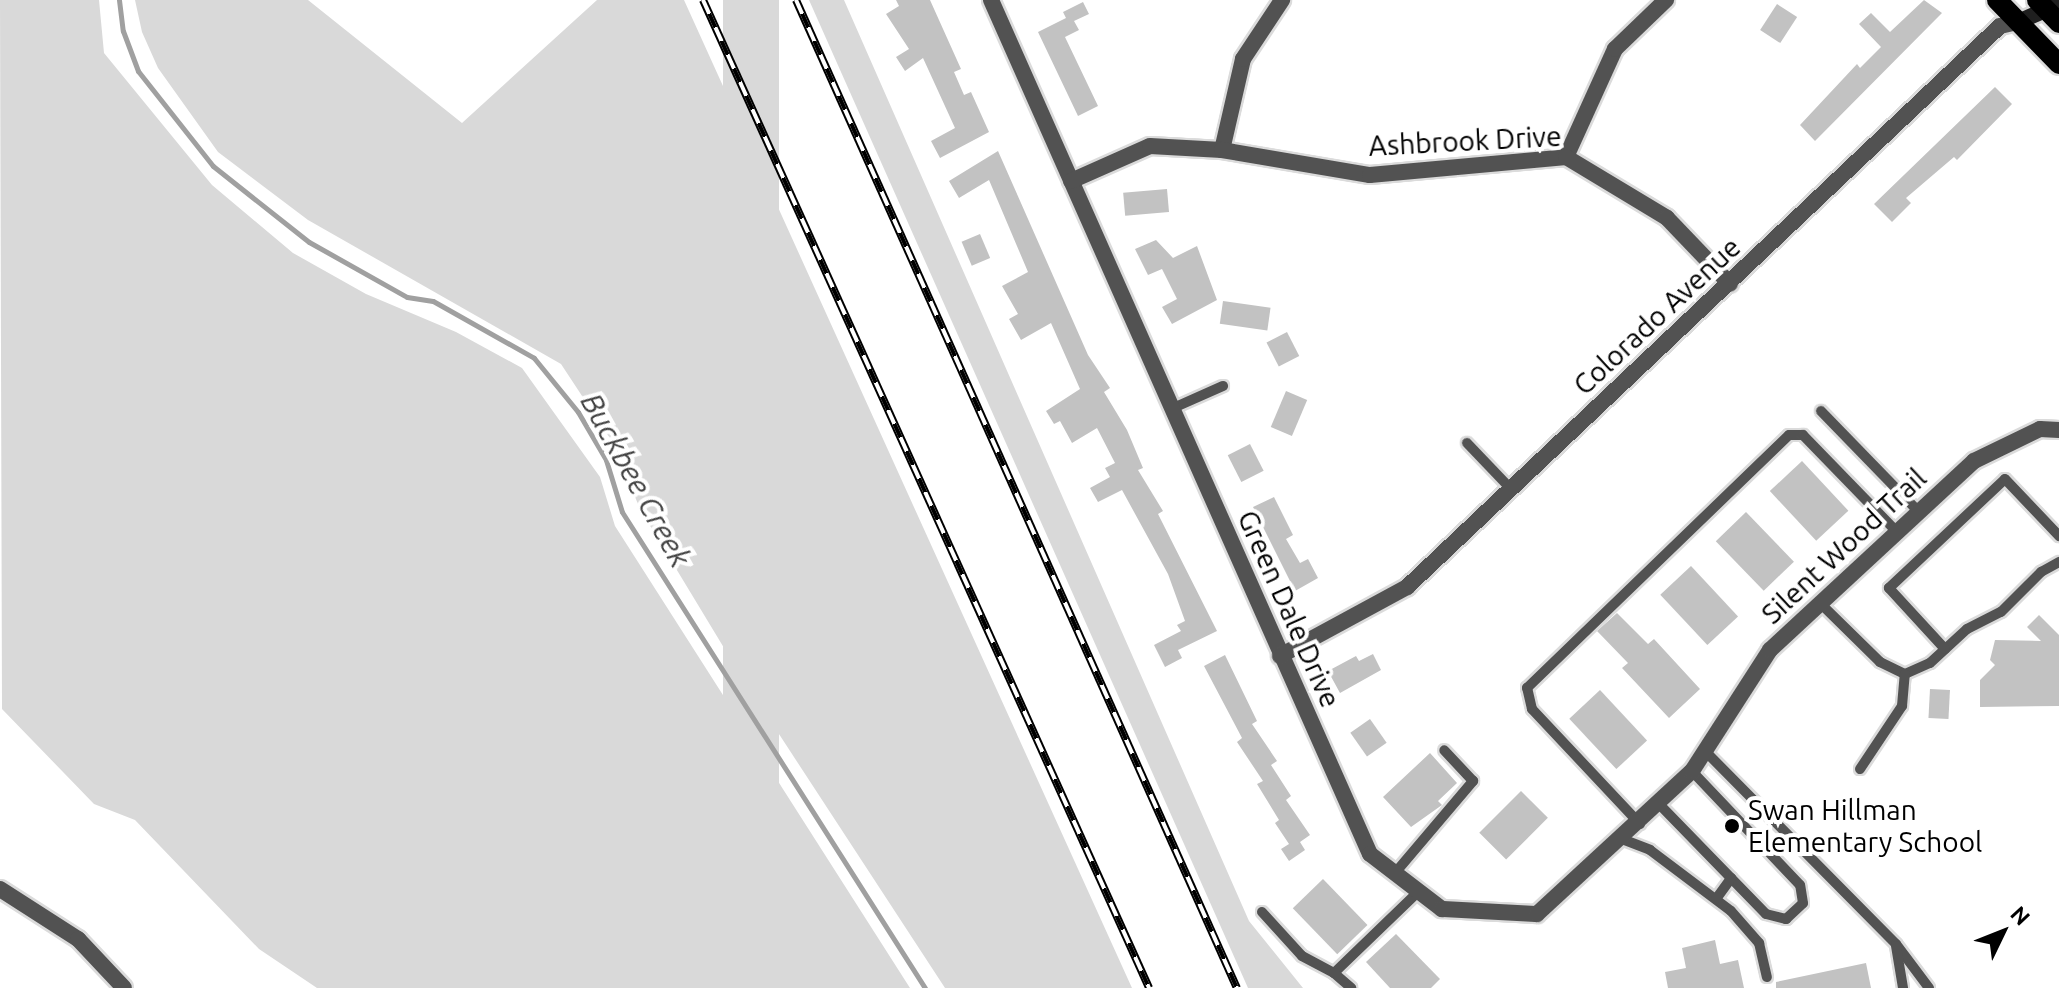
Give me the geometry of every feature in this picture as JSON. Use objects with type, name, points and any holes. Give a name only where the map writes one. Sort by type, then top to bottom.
[{"type":"main road","points":[[1997,0],[2059,64]]},
{"type":"street","name":"Green Dale Drive","points":[[991,0],[1370,854],[1442,909],[1537,914],[1640,824],[1707,753]]},
{"type":"street","points":[[1222,150],[1243,59],[1282,0]]},
{"type":"street","points":[[1566,157],[1615,49],[1666,0]]},
{"type":"street","name":"Colorado Avenue","points":[[1280,656],[1407,587],[2000,26],[2050,9]]},
{"type":"street","name":"Ashbrook Drive","points":[[1071,181],[1150,146],[1222,150],[1370,175],[1566,157],[1667,218],[1730,284]]},
{"type":"street","name":"Silent Wood Trail","points":[[1707,753],[1770,650],[1974,461],[2040,429],[2059,430]]},
{"type":"street","points":[[0,889],[78,939],[124,988]]},
{"type":"lane","points":[[1171,409],[1223,386]]},
{"type":"lane","points":[[1821,411],[1919,512]]},
{"type":"lane","points":[[1640,824],[1532,709],[1527,688],[1789,435],[1803,435],[1897,532]]},
{"type":"lane","points":[[1467,443],[1511,489]]},
{"type":"lane","points":[[1945,649],[1889,588],[2005,479],[2059,536]]},
{"type":"lane","points":[[1821,604],[1880,662],[1905,674],[1930,663],[1967,629],[2001,612],[2041,572],[2059,562]]},
{"type":"lane","points":[[1860,769],[1902,706],[1905,674]]},
{"type":"lane","points":[[1395,873],[1473,781],[1444,750]]},
{"type":"lane","points":[[1707,753],[1896,944],[1929,988]]},
{"type":"lane","points":[[1660,805],[1778,921],[1803,903],[1800,885],[1692,771]]},
{"type":"lane","points":[[1622,839],[1650,850],[1716,899],[1759,943],[1767,977]]},
{"type":"lane","points":[[1716,899],[1731,878]]},
{"type":"lane","points":[[1334,973],[1419,891]]},
{"type":"lane","points":[[1262,912],[1302,956],[1334,973],[1351,988]]},
{"type":"lane","points":[[1896,944],[1903,988]]},
{"type":"shaded area","points":[[0,0],[99,0],[104,53],[212,185],[293,253],[366,294],[456,332],[522,368],[600,477],[615,526],[910,988],[317,988],[259,949],[135,820],[94,804],[2,709]]},
{"type":"shaded area","points":[[135,0],[308,0],[462,123],[597,0],[684,0],[1132,988],[945,988],[741,676],[640,509],[613,443],[561,364],[308,220],[218,152],[158,68],[142,32]]},
{"type":"shaded area","points":[[723,0],[779,0],[779,988],[723,988]]},
{"type":"shaded area","points":[[809,0],[844,0],[1249,921],[1303,988],[1248,988]]},
{"type":"building","points":[[896,0],[930,0],[961,69],[954,72],[964,95],[971,92],[989,132],[940,158],[931,141],[955,128],[923,58],[905,71],[896,57],[909,49],[886,14],[899,6]]},
{"type":"building","points":[[1924,0],[1942,13],[1815,141],[1800,125],[1857,64],[1860,68],[1881,47],[1859,24],[1871,13],[1890,32]]},
{"type":"building","points":[[1083,2],[1089,14],[1074,21],[1079,30],[1065,37],[1098,106],[1078,116],[1038,32],[1066,18],[1063,12]]},
{"type":"building","points":[[1777,4],[1797,17],[1780,43],[1760,30]]},
{"type":"building","points":[[1995,87],[2012,104],[1957,160],[1954,157],[1906,198],[1911,203],[1892,222],[1874,204]]},
{"type":"building","points":[[998,151],[1088,355],[1110,388],[1104,392],[1127,430],[1143,468],[1138,470],[1163,511],[1158,514],[1217,631],[1178,650],[1182,658],[1165,667],[1154,645],[1181,631],[1177,625],[1185,621],[1168,574],[1122,490],[1098,502],[1090,488],[1110,477],[1105,468],[1115,463],[1097,428],[1072,443],[1060,421],[1054,424],[1046,411],[1080,389],[1051,323],[1021,340],[1009,319],[1018,314],[1002,286],[1028,272],[989,180],[959,198],[949,181]]},
{"type":"building","points":[[1167,189],[1169,212],[1125,216],[1123,193]]},
{"type":"building","points":[[980,234],[990,258],[972,266],[962,242]]},
{"type":"building","points":[[1156,240],[1173,258],[1197,246],[1217,300],[1172,324],[1162,307],[1177,299],[1162,269],[1148,275],[1135,249]]},
{"type":"building","points":[[1223,301],[1271,308],[1267,330],[1220,324]]},
{"type":"building","points":[[1287,332],[1299,356],[1279,366],[1267,342]]},
{"type":"building","points":[[1286,391],[1307,400],[1292,436],[1271,427]]},
{"type":"building","points":[[1250,444],[1264,471],[1241,482],[1228,455]]},
{"type":"building","points":[[1802,461],[1848,511],[1816,541],[1770,491]]},
{"type":"building","points":[[1274,497],[1293,535],[1286,539],[1300,563],[1308,559],[1318,578],[1295,591],[1253,507]]},
{"type":"building","points":[[1746,512],[1794,562],[1764,591],[1716,541]]},
{"type":"building","points":[[1691,566],[1738,616],[1707,645],[1660,595]]},
{"type":"building","points":[[1617,613],[1648,644],[1654,639],[1700,689],[1669,718],[1622,668],[1628,663],[1597,631]]},
{"type":"building","points":[[2039,615],[2059,635],[2059,706],[1980,707],[1980,680],[1995,665],[1990,660],[1995,640],[2041,641],[2027,627]]},
{"type":"building","points":[[1373,654],[1381,670],[1340,693],[1328,671],[1356,656],[1359,661]]},
{"type":"building","points":[[1225,655],[1257,721],[1252,724],[1277,761],[1271,765],[1291,796],[1286,800],[1310,835],[1300,842],[1305,850],[1289,861],[1281,849],[1289,844],[1275,823],[1279,820],[1257,784],[1263,781],[1237,742],[1242,738],[1204,666]]},
{"type":"building","points":[[1930,689],[1950,690],[1948,719],[1928,718]]},
{"type":"building","points":[[1600,690],[1647,740],[1616,769],[1569,719]]},
{"type":"building","points":[[1370,719],[1387,743],[1367,757],[1350,733]]},
{"type":"building","points":[[1430,753],[1457,783],[1438,801],[1442,805],[1411,827],[1383,797]]},
{"type":"building","points":[[1521,791],[1548,818],[1506,860],[1479,833]]},
{"type":"building","points":[[1323,879],[1367,925],[1337,954],[1293,908]]},
{"type":"building","points":[[1396,934],[1440,979],[1431,988],[1390,988],[1366,962]]},
{"type":"building","points":[[1715,940],[1720,964],[1738,960],[1744,988],[1668,988],[1665,972],[1686,968],[1682,948]]},
{"type":"building","points":[[1866,963],[1871,988],[1776,988],[1776,982]]},
{"type":"waterway","name":"Buckbee Creek","points":[[119,0],[123,31],[138,71],[213,166],[309,242],[407,297],[433,301],[534,358],[578,412],[606,460],[622,512],[925,988]]},
{"type":"railway","points":[[703,0],[1149,988]]},
{"type":"railway","points":[[796,0],[1237,988]]},
{"type":"place","name":"Swan Hillman Elementary School","points":[[1732,826]]}]
